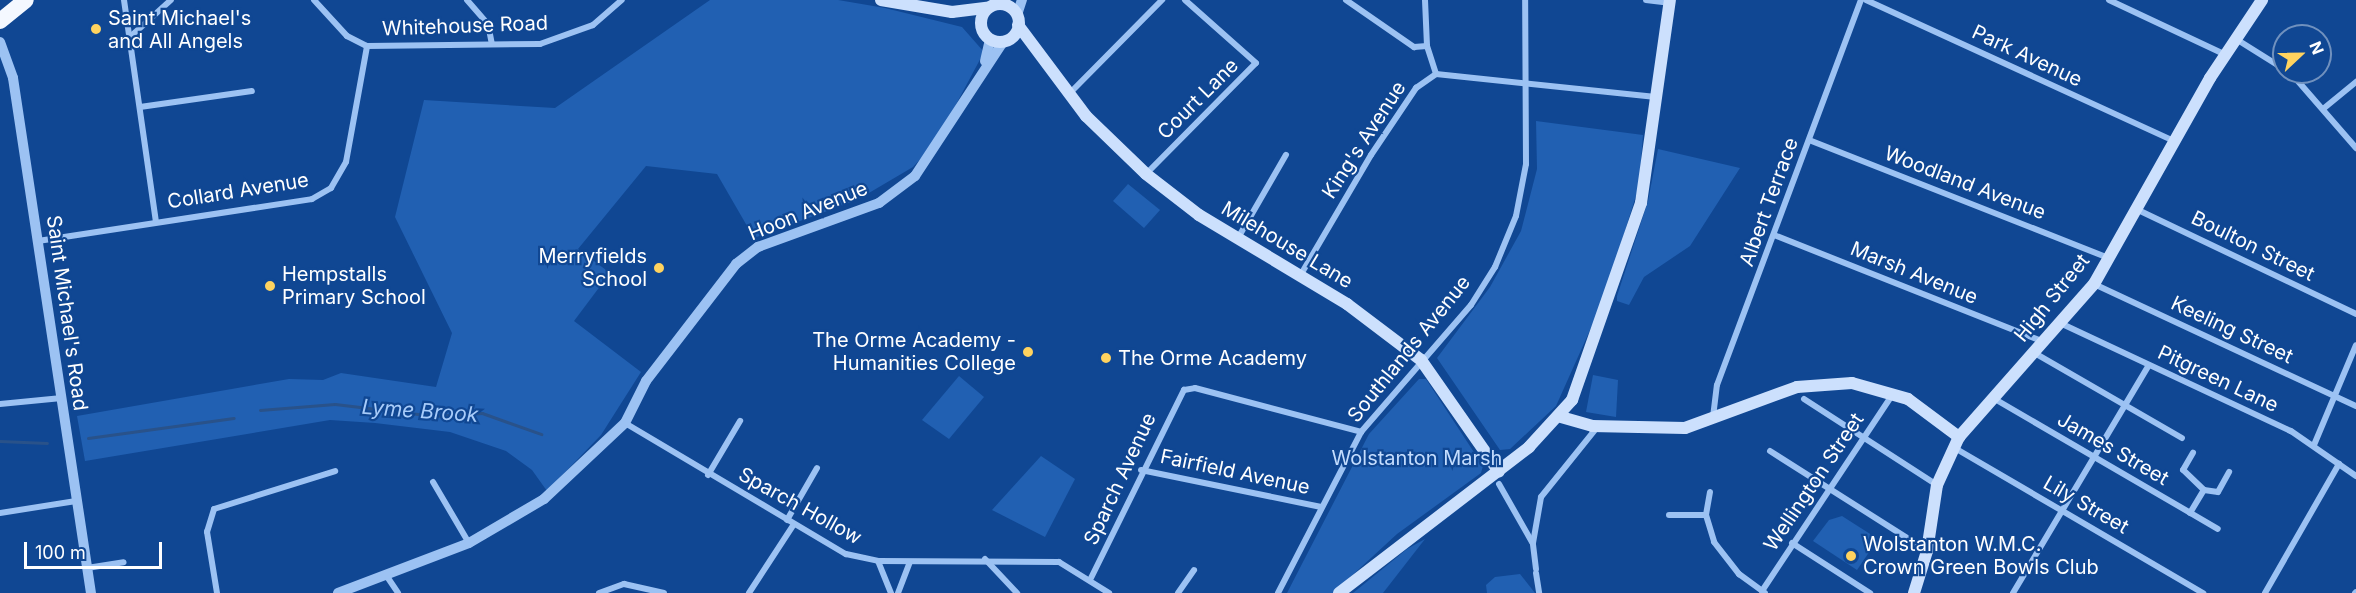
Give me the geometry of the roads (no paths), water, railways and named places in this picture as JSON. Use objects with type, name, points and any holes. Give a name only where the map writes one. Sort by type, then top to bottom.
[{"type":"highway","points":[[0,21],[26,0]]},
{"type":"main road","name":"Milehouse Lane","points":[[881,0],[952,12],[997,4]]},
{"type":"main road","name":"High Street","points":[[1914,593],[1927,551],[1937,485],[1956,442],[2094,284],[2224,54],[2262,0]]},
{"type":"main road","points":[[1339,593],[1408,535],[1499,478],[1561,417],[1588,365],[1631,240],[1670,2]]},
{"type":"main road","points":[[996,37],[1018,20],[997,4]]},
{"type":"main road","points":[[996,37],[997,4]]},
{"type":"main road","name":"Milehouse Lane","points":[[952,12],[1042,62]]},
{"type":"main road","name":"Milehouse Lane","points":[[1018,20],[1042,62],[1068,95],[1146,174],[1237,239],[1300,276],[1422,360],[1499,478]]},
{"type":"main road","points":[[1561,417],[1598,426],[1685,428],[1797,387],[1826,382],[1894,392],[1956,442]]},
{"type":"street","points":[[124,0],[156,221]]},
{"type":"street","points":[[130,37],[171,0]]},
{"type":"street","name":"Whitehouse Road","points":[[314,0],[347,36],[368,46],[492,44],[563,38],[593,25],[622,0]]},
{"type":"street","points":[[467,0],[488,24],[492,44]]},
{"type":"street","points":[[1018,20],[1022,0]]},
{"type":"street","points":[[1068,95],[1162,0]]},
{"type":"street","name":"Court Lane","points":[[1146,174],[1256,63],[1185,0]]},
{"type":"street","points":[[1346,0],[1414,47],[1427,46]]},
{"type":"street","points":[[1425,0],[1427,46],[1436,74],[1524,79],[1656,97]]},
{"type":"street","name":"Southlands Avenue","points":[[1278,593],[1361,432],[1471,305],[1495,267],[1516,216],[1526,164],[1525,0]]},
{"type":"street","points":[[1646,0],[1670,2]]},
{"type":"street","name":"Albert Terrace","points":[[1713,417],[1718,386],[1861,0]]},
{"type":"street","name":"Park Avenue","points":[[1866,0],[2174,141]]},
{"type":"street","points":[[2109,0],[2224,54]]},
{"type":"street","name":"Hoon Avenue","points":[[625,423],[646,381],[736,264],[758,247],[895,193],[934,152],[985,64],[996,37]]},
{"type":"street","points":[[2235,39],[2272,62]]},
{"type":"street","name":"Saint Michael's Road","points":[[0,42],[11,65],[91,593]]},
{"type":"street","name":"Collard Avenue","points":[[38,240],[312,199],[332,188],[346,162],[368,46]]},
{"type":"street","name":"King's Avenue","points":[[1300,276],[1371,155],[1416,88],[1436,74]]},
{"type":"street","points":[[2323,110],[2356,82]]},
{"type":"street","points":[[2300,84],[2355,144]]},
{"type":"street","points":[[140,107],[252,91]]},
{"type":"street","name":"Woodland Avenue","points":[[1809,140],[2109,258]]},
{"type":"street","points":[[1237,239],[1286,155]]},
{"type":"street","name":"Boulton Street","points":[[2136,209],[2356,314]]},
{"type":"street","name":"Marsh Avenue","points":[[1774,235],[2042,341]]},
{"type":"street","name":"Keeling Street","points":[[2094,284],[2356,406]]},
{"type":"street","name":"Pitgreen Lane","points":[[2060,323],[2148,365],[2198,383],[2314,445],[2356,476]]},
{"type":"street","points":[[2314,445],[2332,395],[2356,345]]},
{"type":"street","points":[[2033,352],[2182,438]]},
{"type":"street","points":[[2013,593],[2148,365]]},
{"type":"street","name":"Sparch Avenue","points":[[1091,578],[1178,394],[1195,388],[1361,432]]},
{"type":"street","name":"Wellington Street","points":[[1764,592],[1792,543],[1894,392]]},
{"type":"street","points":[[0,405],[62,398]]},
{"type":"street","name":"James Street","points":[[1993,398],[2218,529]]},
{"type":"street","points":[[1804,399],[1937,485]]},
{"type":"street","points":[[708,475],[740,421]]},
{"type":"street","points":[[338,593],[388,578],[469,543],[544,499],[625,423]]},
{"type":"street","name":"Sparch Hollow","points":[[625,423],[708,475],[846,554],[878,561],[985,559],[1059,562],[1091,578],[1109,593]]},
{"type":"street","points":[[1539,593],[1533,543],[1541,497],[1598,426]]},
{"type":"street","name":"Lily Street","points":[[1956,442],[2062,510],[2203,593]]},
{"type":"street","points":[[1770,451],[1927,551]]},
{"type":"street","points":[[2193,453],[2183,470],[2204,490],[2218,492],[2229,472]]},
{"type":"street","points":[[2265,593],[2339,464]]},
{"type":"street","points":[[787,520],[817,468]]},
{"type":"street","name":"Fairfield Avenue","points":[[1141,470],[1321,507]]},
{"type":"street","points":[[217,593],[207,532],[214,509],[335,471]]},
{"type":"street","points":[[1499,478],[1533,543]]},
{"type":"street","points":[[432,482],[469,543]]},
{"type":"street","points":[[2190,513],[2204,490]]},
{"type":"street","points":[[1710,492],[1706,515],[1714,542],[1739,574],[1764,592]]},
{"type":"street","points":[[0,513],[76,501]]},
{"type":"street","points":[[1669,515],[1706,515]]},
{"type":"street","points":[[750,592],[794,524]]},
{"type":"street","points":[[1792,543],[1870,593]]},
{"type":"street","points":[[985,559],[1017,593]]},
{"type":"street","points":[[878,561],[891,593]]},
{"type":"street","points":[[87,568],[124,562]]},
{"type":"street","points":[[898,593],[910,562]]},
{"type":"street","points":[[1178,593],[1194,570]]},
{"type":"street","points":[[388,578],[398,593]]},
{"type":"street","points":[[599,593],[624,584],[664,593]]},
{"type":"waterway","name":"Lyme Brook","points":[[260,410],[335,404],[434,416],[482,413],[541,434]]},
{"type":"waterway","name":"Lyme Brook","points":[[88,438],[234,418]]},
{"type":"waterway","points":[[0,441],[47,443]]},
{"type":"place","name":"Saint Michael's and All Angels","points":[[96,29]]},
{"type":"place","name":"Merryfields School","points":[[659,268]]},
{"type":"place","name":"Hempstalls Primary School","points":[[270,286]]},
{"type":"place","name":"The Orme Academy - Humanities College","points":[[1028,352]]},
{"type":"place","name":"The Orme Academy","points":[[1106,358]]},
{"type":"place","name":"Wolstanton W.M.C. Crown Green Bowls Club","points":[[1851,556]]},
{"type":"park label","name":"Wolstanton Marsh","points":[[1417,458]]}]
